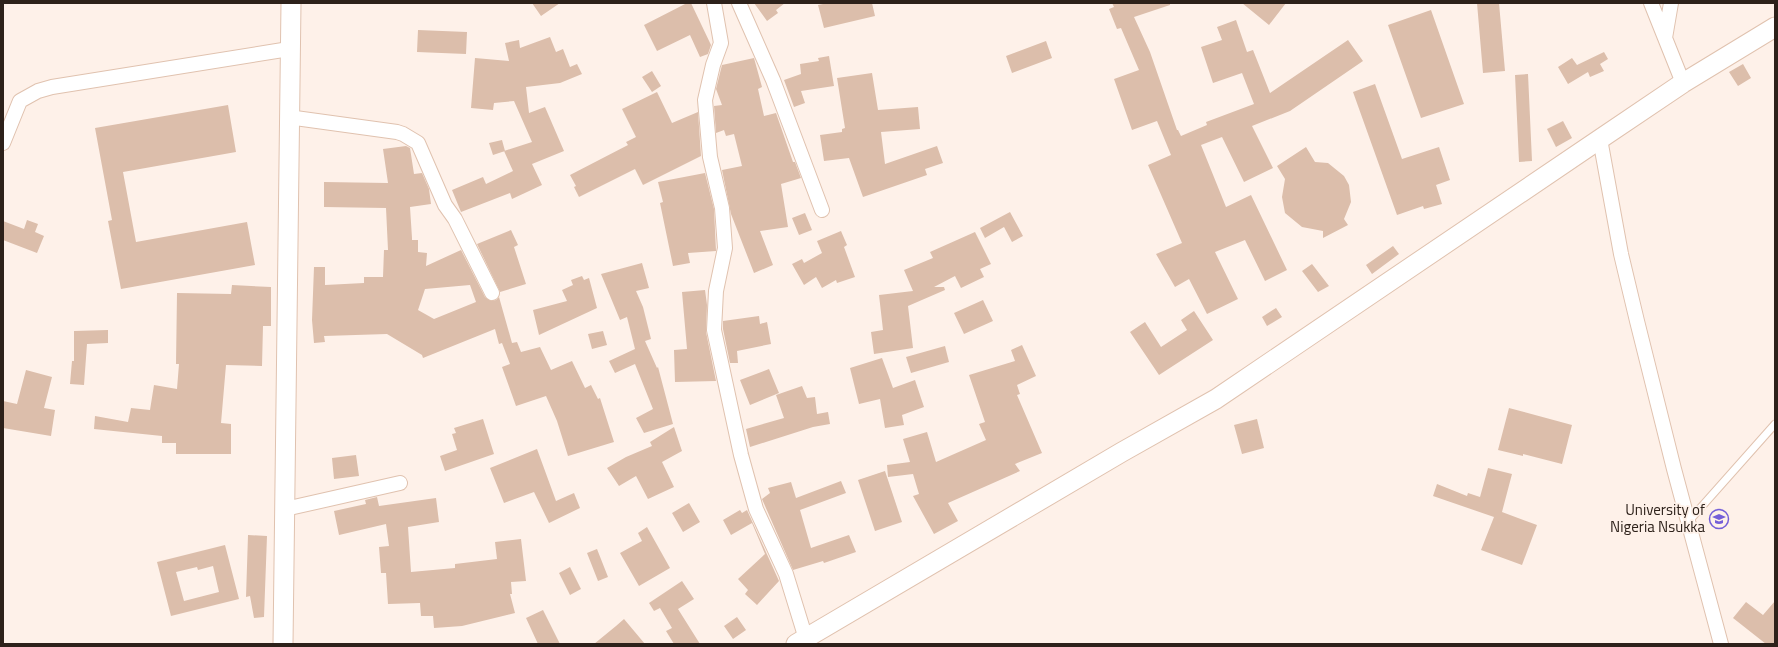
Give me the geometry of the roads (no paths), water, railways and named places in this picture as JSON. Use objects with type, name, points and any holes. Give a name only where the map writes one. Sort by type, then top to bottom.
[{"type":"street","points":[[283,644],[290,3]]},
{"type":"street","points":[[714,3],[721,43],[713,65],[704,100],[710,157],[722,208],[726,248],[716,291],[714,330],[741,455],[756,509],[786,574],[801,641],[1115,456],[1216,399],[1683,83],[1775,27]]},
{"type":"street","points":[[739,3],[773,80],[822,210]]},
{"type":"street","points":[[1651,3],[1664,40],[1683,83]]},
{"type":"street","points":[[1664,40],[1671,3]]},
{"type":"street","points":[[3,143],[20,101],[38,91],[52,86],[289,49]]},
{"type":"street","points":[[288,117],[397,132],[418,143],[445,205],[455,219],[492,293]]},
{"type":"street","points":[[1600,139],[1624,269],[1688,522],[1721,644]]},
{"type":"street","points":[[285,509],[400,483]]},
{"type":"lane","points":[[1688,522],[1775,424]]},
{"type":"place","name":"University of Nigeria Nsukka","points":[[1719,519]]}]
